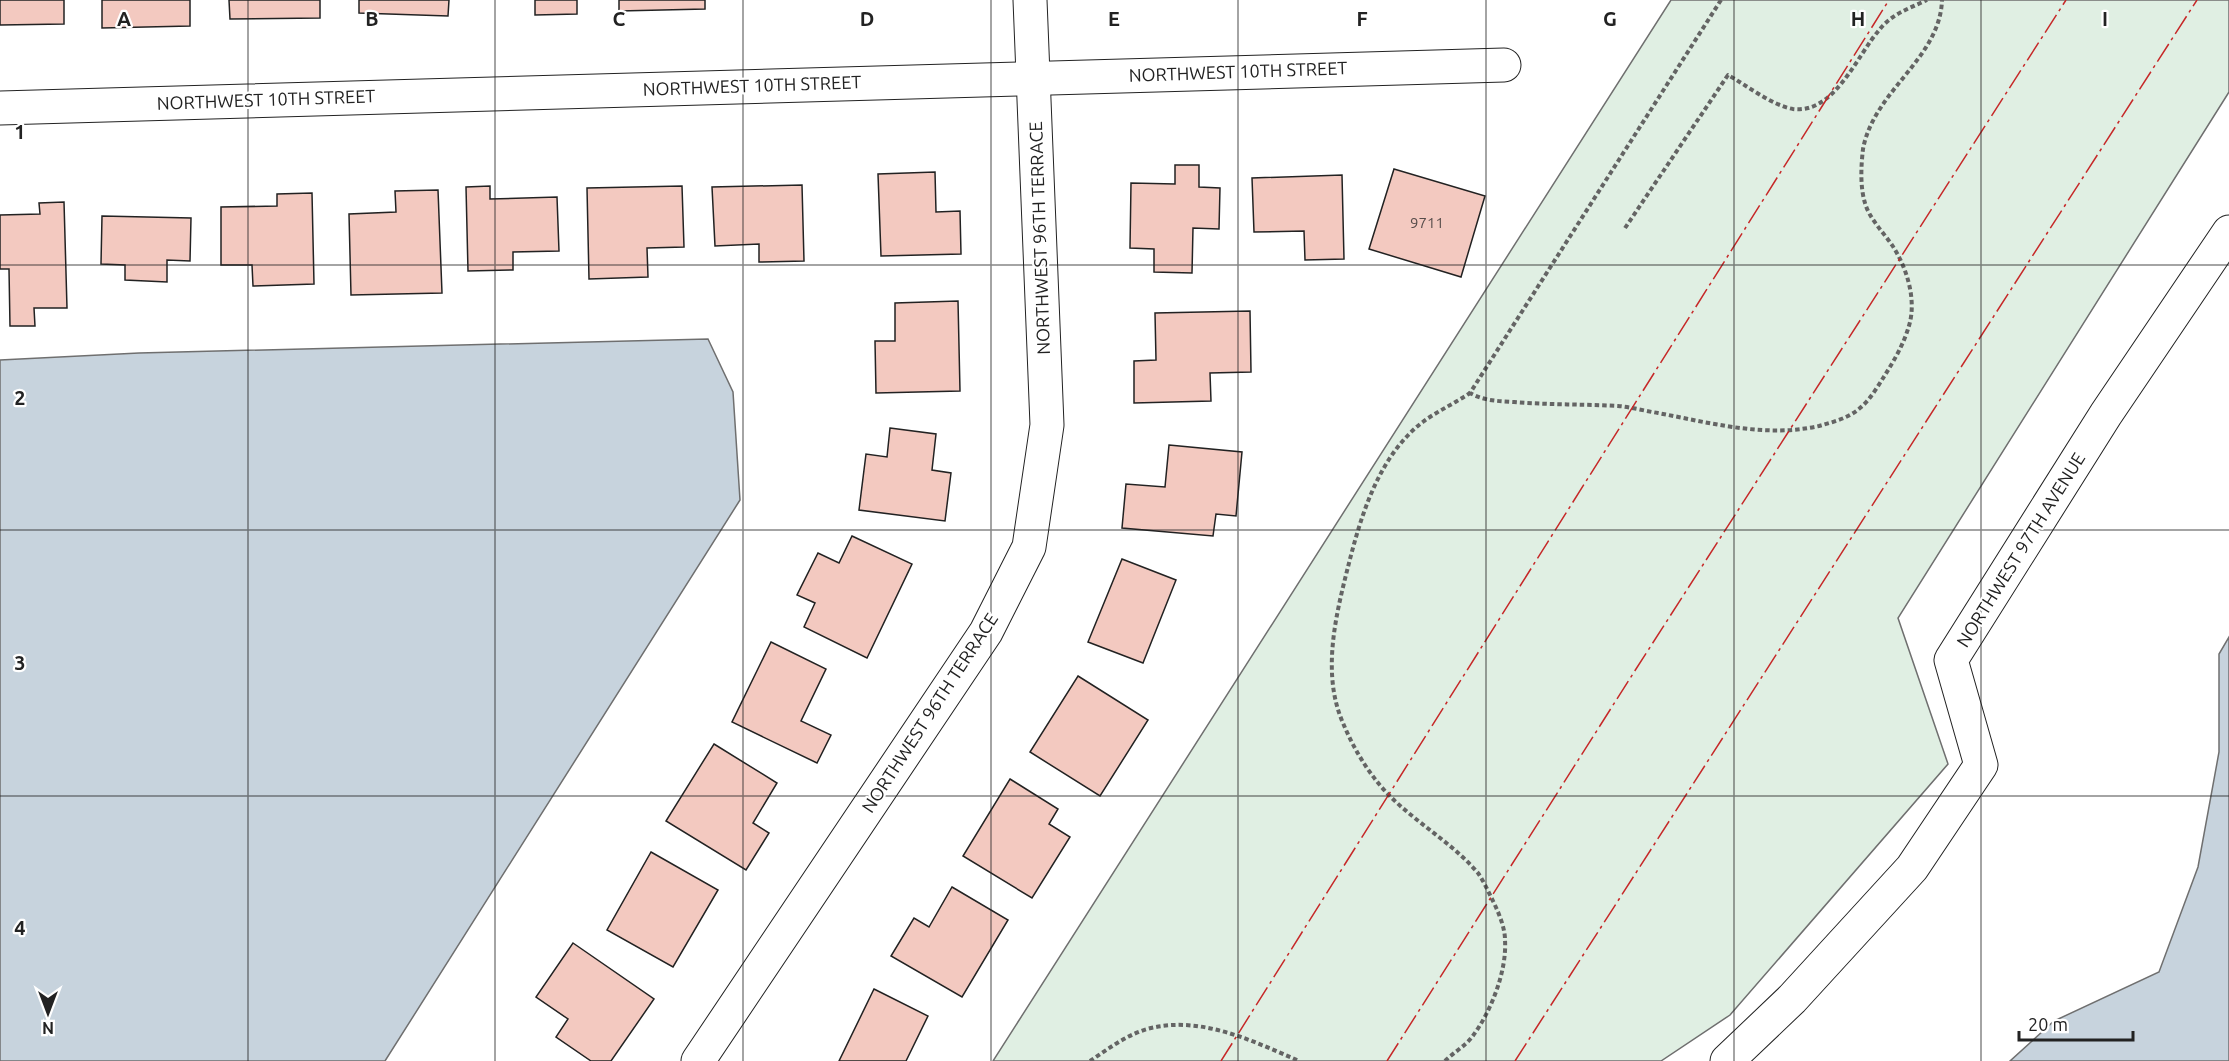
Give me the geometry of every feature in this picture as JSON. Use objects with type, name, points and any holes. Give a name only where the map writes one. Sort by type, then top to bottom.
[{"type":"street","name":"NORTHWEST 96TH TERRACE","points":[[698,1061],[986,632],[1029,547],[1047,425],[1030,0]]},
{"type":"street","name":"NORTHWEST 10TH STREET","points":[[0,108],[1504,64]]},
{"type":"street","name":"NORTHWEST 97TH AVENUE","points":[[1727,1061],[1792,999],[1912,868],[1981,765],[1951,660],[2106,414],[2229,232]]},
{"type":"path","points":[[1445,1061],[1472,1037],[1491,1005],[1504,970],[1505,938],[1495,906],[1480,876],[1456,849],[1396,802],[1375,780],[1342,723],[1333,691],[1332,657],[1337,609],[1357,533],[1376,482],[1398,446],[1424,422],[1470,393],[1721,0]]},
{"type":"path","points":[[1625,228],[1728,75],[1780,105],[1795,109],[1821,103],[1833,95],[1881,28],[1894,16],[1927,0]]},
{"type":"path","points":[[1470,393],[1481,399],[1557,406],[1620,406],[1722,426],[1768,431],[1802,430],[1837,422],[1860,408],[1880,383],[1899,352],[1910,321],[1911,297],[1905,270],[1865,204],[1861,175],[1864,148],[1871,124],[1882,102],[1931,39],[1940,20],[1942,0]]},
{"type":"path","points":[[1090,1061],[1123,1039],[1150,1028],[1179,1024],[1243,1037],[1299,1061]]},
{"type":"green space","points":[[1671,0],[2229,0],[2229,92],[1898,618],[1948,764],[1730,1015],[1661,1061],[993,1061]]},
{"type":"shaded area","points":[[708,339],[733,392],[740,500],[385,1061],[0,1061],[0,360],[139,353]]},
{"type":"shaded area","points":[[2229,637],[2229,1061],[2010,1061],[2054,1021],[2159,972],[2198,867],[2219,752],[2219,654]]},
{"type":"building","points":[[0,0],[64,0],[64,24],[0,25]]},
{"type":"building","points":[[102,0],[190,0],[190,26],[102,28]]},
{"type":"building","points":[[229,0],[320,0],[320,18],[230,19]]},
{"type":"building","points":[[359,0],[449,0],[448,16],[359,13]]},
{"type":"building","points":[[535,0],[577,0],[577,14],[535,15]]},
{"type":"building","points":[[619,0],[705,0],[705,9],[619,11]]},
{"type":"building","points":[[1175,165],[1199,165],[1199,187],[1220,188],[1219,229],[1193,228],[1192,273],[1154,272],[1154,249],[1130,248],[1131,183],[1175,184]]},
{"type":"building","points":[[1394,169],[1485,196],[1461,277],[1369,249]]},
{"type":"building","points":[[935,172],[936,212],[960,211],[961,254],[881,256],[878,174]]},
{"type":"building","points":[[1342,175],[1344,259],[1305,260],[1304,231],[1254,232],[1252,178]]},
{"type":"building","points":[[802,185],[804,261],[759,262],[759,244],[715,246],[712,187]]},
{"type":"building","points":[[490,186],[490,199],[557,197],[559,251],[513,252],[513,270],[468,271],[466,187]]},
{"type":"building","points":[[682,186],[684,247],[647,248],[648,277],[589,279],[587,188]]},
{"type":"building","points":[[438,190],[442,293],[351,295],[349,214],[396,212],[395,191]]},
{"type":"building","points":[[312,193],[314,284],[253,286],[252,265],[221,265],[221,207],[277,206],[277,194]]},
{"type":"building","points":[[64,202],[67,308],[34,308],[35,326],[10,326],[9,269],[0,269],[0,215],[40,214],[39,203]]},
{"type":"building","points":[[102,216],[191,218],[190,261],[167,260],[167,282],[125,280],[125,265],[101,264]]},
{"type":"building","points":[[958,301],[960,391],[876,393],[875,341],[895,341],[895,303]]},
{"type":"building","points":[[1250,311],[1251,372],[1210,373],[1211,401],[1134,403],[1134,361],[1156,360],[1155,313]]},
{"type":"building","points":[[890,428],[936,434],[932,470],[951,473],[945,521],[859,510],[866,454],[887,457]]},
{"type":"building","points":[[1169,445],[1242,452],[1236,516],[1216,514],[1213,536],[1122,528],[1126,484],[1165,487]]},
{"type":"building","points":[[852,536],[912,564],[867,658],[804,627],[815,603],[797,595],[818,553],[839,563]]},
{"type":"building","points":[[1122,559],[1176,580],[1143,663],[1088,642]]},
{"type":"building","points":[[771,642],[826,669],[801,721],[831,735],[817,763],[732,722]]},
{"type":"building","points":[[1078,676],[1148,720],[1100,796],[1030,752]]},
{"type":"building","points":[[714,744],[777,783],[753,823],[769,833],[746,870],[666,821]]},
{"type":"building","points":[[1010,779],[1058,809],[1049,824],[1070,837],[1032,898],[963,856]]},
{"type":"building","points":[[651,852],[718,890],[673,967],[607,930]]},
{"type":"building","points":[[952,887],[1008,920],[962,997],[891,956],[914,918],[929,927]]},
{"type":"building","points":[[573,943],[654,999],[611,1061],[591,1061],[556,1037],[568,1019],[536,997]]},
{"type":"building","points":[[874,989],[928,1016],[906,1061],[839,1061]]},
{"type":"power","points":[[1221,1061],[1889,0]]},
{"type":"power","points":[[1387,1061],[2066,0]]},
{"type":"power","points":[[1515,1061],[2197,0]]}]
